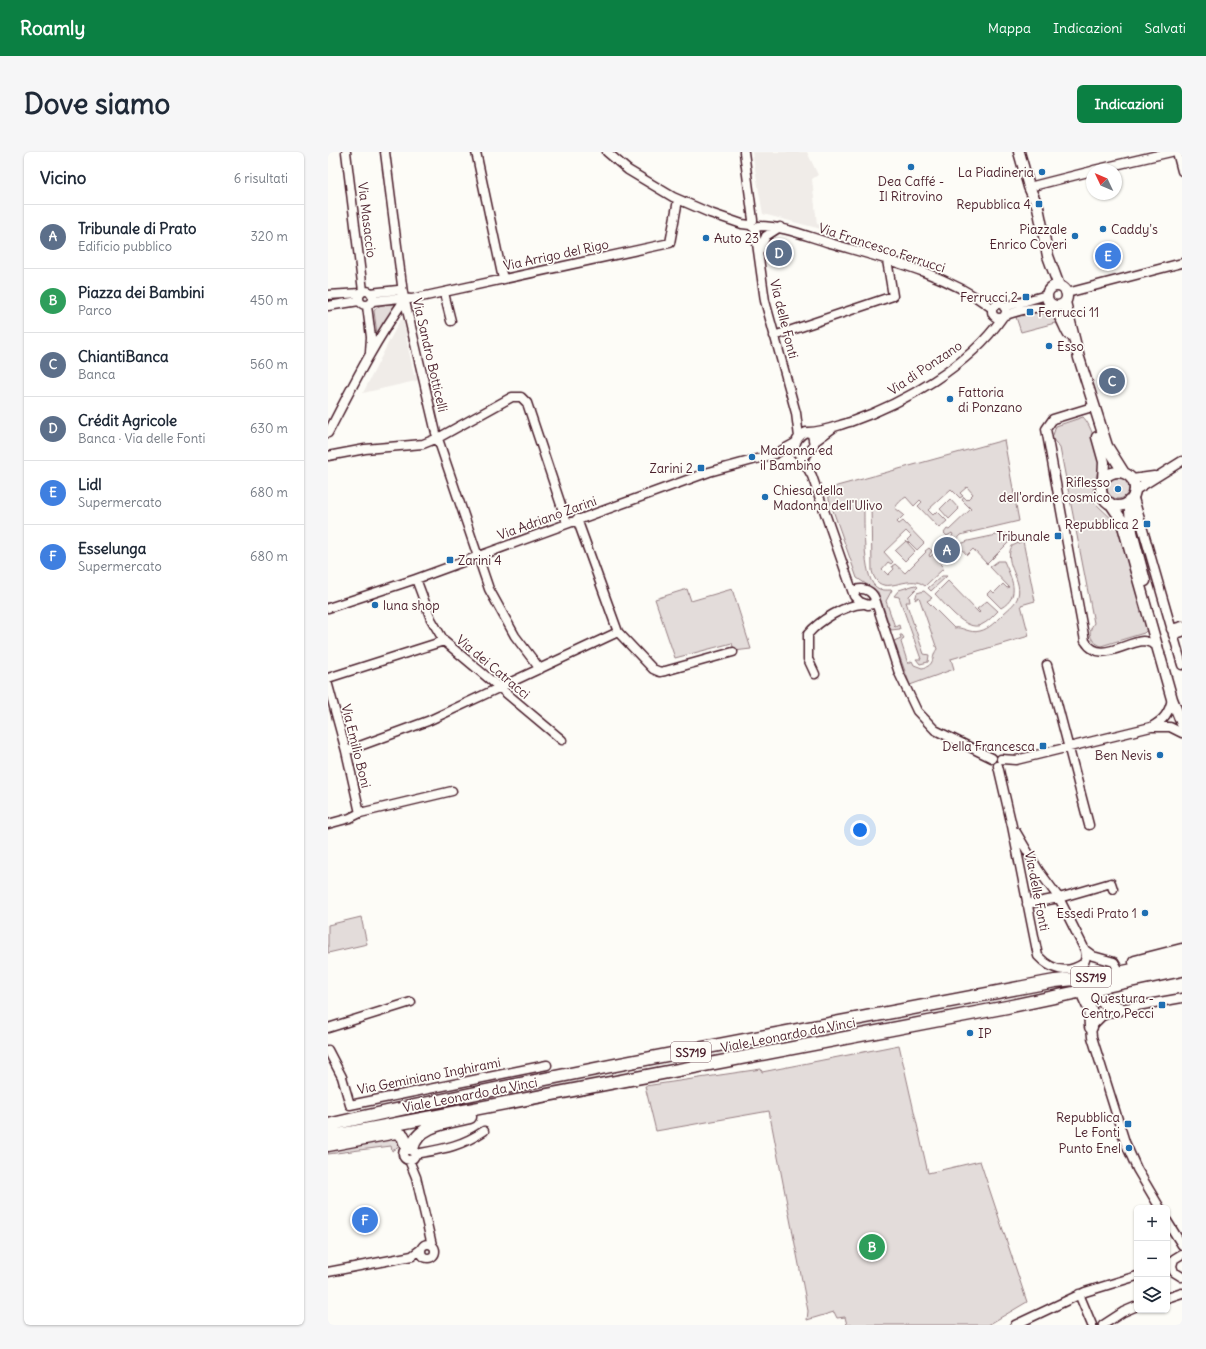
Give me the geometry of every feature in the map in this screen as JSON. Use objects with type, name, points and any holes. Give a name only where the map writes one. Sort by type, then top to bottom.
[{"type":"highway","points":[[1055,981],[1182,950]]},
{"type":"highway","name":"Viale Leonardo da Vinci","points":[[328,1125],[427,1102],[1055,981],[1104,976],[1182,960]]},
{"type":"highway","name":"Viale Leonardo da Vinci","points":[[328,1137],[506,1102],[1082,995],[1182,970]]},
{"type":"highway","points":[[1082,995],[1182,978]]},
{"type":"highway","points":[[1082,995],[1120,1009]]},
{"type":"highway","points":[[1082,995],[1090,1009],[1091,1027]]},
{"type":"highway","points":[[411,1156],[416,1139],[430,1128],[470,1117],[506,1102]]},
{"type":"highway","points":[[328,1120],[374,1114]]},
{"type":"highway","points":[[328,1141],[354,1132]]},
{"type":"highway","points":[[328,1145],[396,1132],[403,1136],[411,1156]]},
{"type":"main road","points":[[1019,152],[1029,186],[1029,201],[1033,215],[1042,232],[1068,335],[1104,462],[1102,493],[1116,510],[1121,519],[1172,699],[1182,724]]},
{"type":"main road","points":[[1058,295],[1107,446],[1128,476],[1132,496],[1131,522],[1139,561],[1182,708]]},
{"type":"main road","points":[[1103,480],[1114,472],[1128,476]]},
{"type":"main road","points":[[1110,503],[1119,505],[1132,496]]},
{"type":"street","name":"Via Masaccio","points":[[346,152],[371,337],[370,353]]},
{"type":"street","name":"Via Sandro Botticelli","points":[[385,152],[404,296],[438,438],[489,589],[515,636],[540,669]]},
{"type":"street","points":[[476,152],[503,279]]},
{"type":"street","name":"Via Francesco Ferrucci","points":[[607,152],[628,170],[678,200],[742,224],[780,227],[887,260],[943,280],[978,298],[998,318],[1004,313],[1058,295],[1182,263]]},
{"type":"street","name":"Via delle Fonti","points":[[744,152],[765,301],[802,436]]},
{"type":"street","points":[[1119,164],[1171,152]]},
{"type":"street","points":[[1178,152],[1182,171]]},
{"type":"street","points":[[1029,186],[1086,172]]},
{"type":"street","name":"Via Arrigo del Rigo","points":[[366,297],[404,296],[412,299],[670,243],[678,200]]},
{"type":"street","points":[[758,255],[766,236],[780,227]]},
{"type":"street","points":[[774,336],[893,296],[887,260]]},
{"type":"street","points":[[444,293],[451,321]]},
{"type":"street","points":[[328,295],[366,297]]},
{"type":"street","points":[[328,433],[370,353],[380,340],[404,296]]},
{"type":"street","points":[[328,306],[366,297]]},
{"type":"street","name":"Via Francesco Ferrucci","points":[[993,312],[998,304],[1004,313]]},
{"type":"street","points":[[1004,313],[1034,308],[1049,309],[1057,315],[1068,335]]},
{"type":"street","points":[[982,341],[993,312]]},
{"type":"street","name":"Via di Ponzano","points":[[834,427],[863,417],[901,400],[967,357],[995,328],[1004,313]]},
{"type":"street","points":[[328,456],[365,449],[418,445],[438,438],[512,397],[521,397],[527,403],[567,523]]},
{"type":"street","points":[[1089,408],[1053,419],[1046,429],[1085,641],[1092,650],[1105,652],[1143,641],[1158,646]]},
{"type":"street","points":[[775,454],[802,436],[834,427]]},
{"type":"street","points":[[812,476],[811,451],[814,442],[834,427]]},
{"type":"street","points":[[802,436],[814,438],[814,442]]},
{"type":"street","points":[[802,436],[799,455],[812,476],[854,595],[882,622]]},
{"type":"street","points":[[775,454],[799,455],[811,451]]},
{"type":"street","name":"Via Adriano Zarini","points":[[328,608],[416,579],[709,472],[775,454]]},
{"type":"street","points":[[1182,461],[1157,476],[1132,496],[1182,666]]},
{"type":"street","points":[[1128,476],[1157,476]]},
{"type":"street","points":[[578,519],[618,632],[653,669],[660,672],[733,652]]},
{"type":"street","points":[[846,575],[872,594],[906,692],[925,720],[935,730],[997,761],[1016,760],[1151,727],[1170,727],[1182,733]]},
{"type":"street","name":"Via dei Catracci","points":[[416,579],[431,619],[444,641],[562,740]]},
{"type":"street","points":[[846,609],[856,590],[864,589]]},
{"type":"street","points":[[815,674],[808,658],[808,634],[823,621],[846,609],[873,604],[875,600]]},
{"type":"street","points":[[1172,632],[1182,626]]},
{"type":"street","points":[[1143,641],[1152,629]]},
{"type":"street","points":[[346,751],[428,721],[618,632]]},
{"type":"street","points":[[1172,632],[1182,632]]},
{"type":"street","points":[[328,678],[444,641]]},
{"type":"street","points":[[1047,665],[1089,825]]},
{"type":"street","name":"Via Emilio Boni","points":[[328,686],[346,751],[360,813]]},
{"type":"street","points":[[1151,727],[1161,721],[1168,714],[1172,699]]},
{"type":"street","name":"Via delle Fonti","points":[[997,761],[1012,826],[1038,956],[1045,964],[1056,970],[1070,970],[1084,963],[1086,957],[1085,950]]},
{"type":"street","points":[[328,824],[350,818],[360,813],[452,791]]},
{"type":"street","points":[[1012,826],[1039,871],[1059,898],[1085,950],[1093,956],[1114,962],[1117,966]]},
{"type":"street","points":[[1027,904],[1059,898],[1111,883],[1114,889]]},
{"type":"street","points":[[1158,1205],[1137,1169],[1125,1142],[1092,1037],[1091,1027],[1102,1016],[1120,1009],[1182,998]]},
{"type":"street","points":[[328,1028],[411,1002]]},
{"type":"street","name":"Via Geminiano Inghirami","points":[[328,1050],[342,1076],[350,1104],[547,1065]]},
{"type":"street","points":[[420,1250],[422,1256],[430,1259],[435,1253],[429,1245],[427,1229],[411,1156],[456,1146],[469,1141],[484,1131]]},
{"type":"street","points":[[1170,1226],[1180,1241],[1171,1273],[1182,1277]]},
{"type":"street","points":[[328,1272],[412,1256],[429,1245]]},
{"type":"street","points":[[1015,1325],[1079,1294],[1134,1277]]},
{"type":"street","points":[[1170,1297],[1182,1293]]},
{"type":"street","points":[[1079,1294],[1092,1325]]},
{"type":"street","points":[[1103,1325],[1123,1312],[1134,1307]]},
{"type":"shaded area","points":[[752,152],[807,152],[818,175],[812,179],[817,224],[823,225],[821,229],[763,214]]},
{"type":"shaded area","points":[[396,304],[379,334],[377,334],[374,311],[376,308],[381,306]]},
{"type":"shaded area","points":[[1034,312],[1047,313],[1056,320],[1055,323],[1021,332],[1016,317]]},
{"type":"shaded area","points":[[400,320],[404,320],[414,375],[419,374],[420,380],[363,393]]},
{"type":"shaded area","points":[[1083,417],[1092,433],[1097,448],[1099,461],[1093,488],[1094,502],[1116,523],[1147,630],[1144,633],[1101,646],[1094,642],[1090,633],[1094,623],[1060,448],[1052,438],[1056,426]]},
{"type":"shaded area","points":[[1004,440],[1019,521],[961,535],[954,543],[949,539],[953,535],[952,533],[947,536],[944,533],[971,509],[962,500],[964,497],[967,500],[973,494],[967,487],[960,493],[963,496],[960,498],[951,489],[928,510],[933,515],[937,511],[947,521],[939,528],[918,506],[922,502],[920,500],[914,506],[906,497],[895,508],[904,515],[897,522],[899,524],[903,521],[924,543],[917,550],[907,540],[911,536],[906,531],[884,552],[893,562],[891,564],[888,562],[882,569],[888,575],[894,569],[892,566],[895,564],[905,573],[929,548],[932,551],[929,555],[930,557],[934,553],[942,562],[940,564],[944,568],[925,586],[918,582],[888,585],[881,584],[876,580],[872,571],[871,504],[864,505],[865,548],[868,572],[871,580],[877,588],[892,590],[886,601],[895,627],[899,625],[900,629],[891,630],[878,592],[857,578],[829,499],[830,491],[837,486]]},
{"type":"shaded area","points":[[1118,477],[1126,480],[1129,488],[1126,496],[1118,499],[1110,496],[1107,488],[1110,480]]},
{"type":"shaded area","points":[[950,499],[959,509],[949,519],[940,509]]},
{"type":"shaded area","points":[[1006,533],[1007,538],[1015,536],[987,564],[973,549],[967,555],[958,545],[968,541]]},
{"type":"shaded area","points":[[906,541],[915,551],[905,561],[895,551]]},
{"type":"shaded area","points":[[1023,541],[1035,601],[1021,605],[1029,636],[951,659],[954,669],[910,685],[894,641],[901,638],[900,635],[902,635],[904,638],[901,642],[908,664],[912,661],[914,665],[922,668],[931,663],[937,649],[919,597],[915,600],[917,593],[924,591],[932,598],[927,601],[954,628],[976,632],[980,631],[995,622],[1017,599],[1019,592],[1018,585],[1011,566],[1010,553],[1012,546]]},
{"type":"shaded area","points":[[998,561],[1004,561],[1013,586],[1011,598],[1001,608],[987,594],[991,590],[994,593],[1003,584],[1007,588],[1009,587],[990,567]]},
{"type":"shaded area","points":[[942,576],[947,576],[931,591],[928,588]]},
{"type":"shaded area","points":[[948,581],[979,613],[980,612],[977,609],[987,601],[998,611],[988,621],[981,625],[969,625],[962,621],[935,594]]},
{"type":"shaded area","points":[[915,585],[918,587],[909,596],[910,602],[906,602],[924,654],[929,655],[928,662],[920,664],[916,659],[921,659],[899,597],[894,596],[899,590]]},
{"type":"shaded area","points":[[687,589],[691,601],[732,589],[751,649],[734,651],[732,643],[675,658],[655,599]]},
{"type":"shaded area","points":[[361,917],[367,944],[328,953],[328,925]]},
{"type":"shaded area","points":[[899,1045],[928,1173],[980,1161],[1027,1302],[988,1325],[847,1325],[845,1317],[837,1318],[834,1312],[807,1320],[808,1311],[769,1111],[656,1131],[645,1086],[761,1069],[762,1072]]},
{"type":"shaded area","points":[[396,1135],[401,1146],[392,1151],[391,1146],[328,1154],[328,1148]]},
{"type":"place","name":"Dea Caffé - Il Ritrovino","points":[[911,167]]},
{"type":"place","name":"La Piadineria","points":[[1042,172]]},
{"type":"place","name":"Repubblica 4","points":[[1039,204]]},
{"type":"place","name":"Caddy's","points":[[1103,229]]},
{"type":"place","name":"Piazzale Enrico Coveri","points":[[1075,236]]},
{"type":"place","name":"Auto 23","points":[[706,238]]},
{"type":"place","name":"Crédit Agricole","points":[[779,253]]},
{"type":"place","name":"Lidl","points":[[1108,256]]},
{"type":"place","name":"Ferrucci 2","points":[[1026,297]]},
{"type":"place","name":"Ferrucci 11","points":[[1030,312]]},
{"type":"place","name":"Esso","points":[[1049,346]]},
{"type":"place","name":"ChiantiBanca","points":[[1112,381]]},
{"type":"place","name":"Fattoria di Ponzano","points":[[950,399]]},
{"type":"place","name":"Madonna ed il Bambino","points":[[752,457]]},
{"type":"place","name":"Zarini 2","points":[[701,468]]},
{"type":"place","name":"Riflesso dell'ordine cosmico","points":[[1118,489]]},
{"type":"place","name":"Chiesa della Madonna dell'Ulivo","points":[[765,497]]},
{"type":"place","name":"Repubblica 2","points":[[1147,524]]},
{"type":"place","name":"Tribunale","points":[[1058,536]]},
{"type":"place","name":"Tribunale di Prato","points":[[947,550]]},
{"type":"place","name":"Zarini 4","points":[[450,560]]},
{"type":"place","name":"luna shop","points":[[375,605]]},
{"type":"place","name":"Della Francesca","points":[[1043,746]]},
{"type":"place","name":"Ben Nevis","points":[[1160,755]]},
{"type":"place","name":"Essedi Prato 1","points":[[1145,913]]},
{"type":"place","name":"Questura - Centro Pecci","points":[[1162,1005]]},
{"type":"place","name":"IP","points":[[970,1033]]},
{"type":"place","name":"Repubblica Le Fonti","points":[[1128,1124]]},
{"type":"place","name":"Punto Enel","points":[[1129,1148]]},
{"type":"place","name":"Esselunga","points":[[365,1220]]},
{"type":"place","name":"Piazza dei Bambini","points":[[872,1247]]}]
